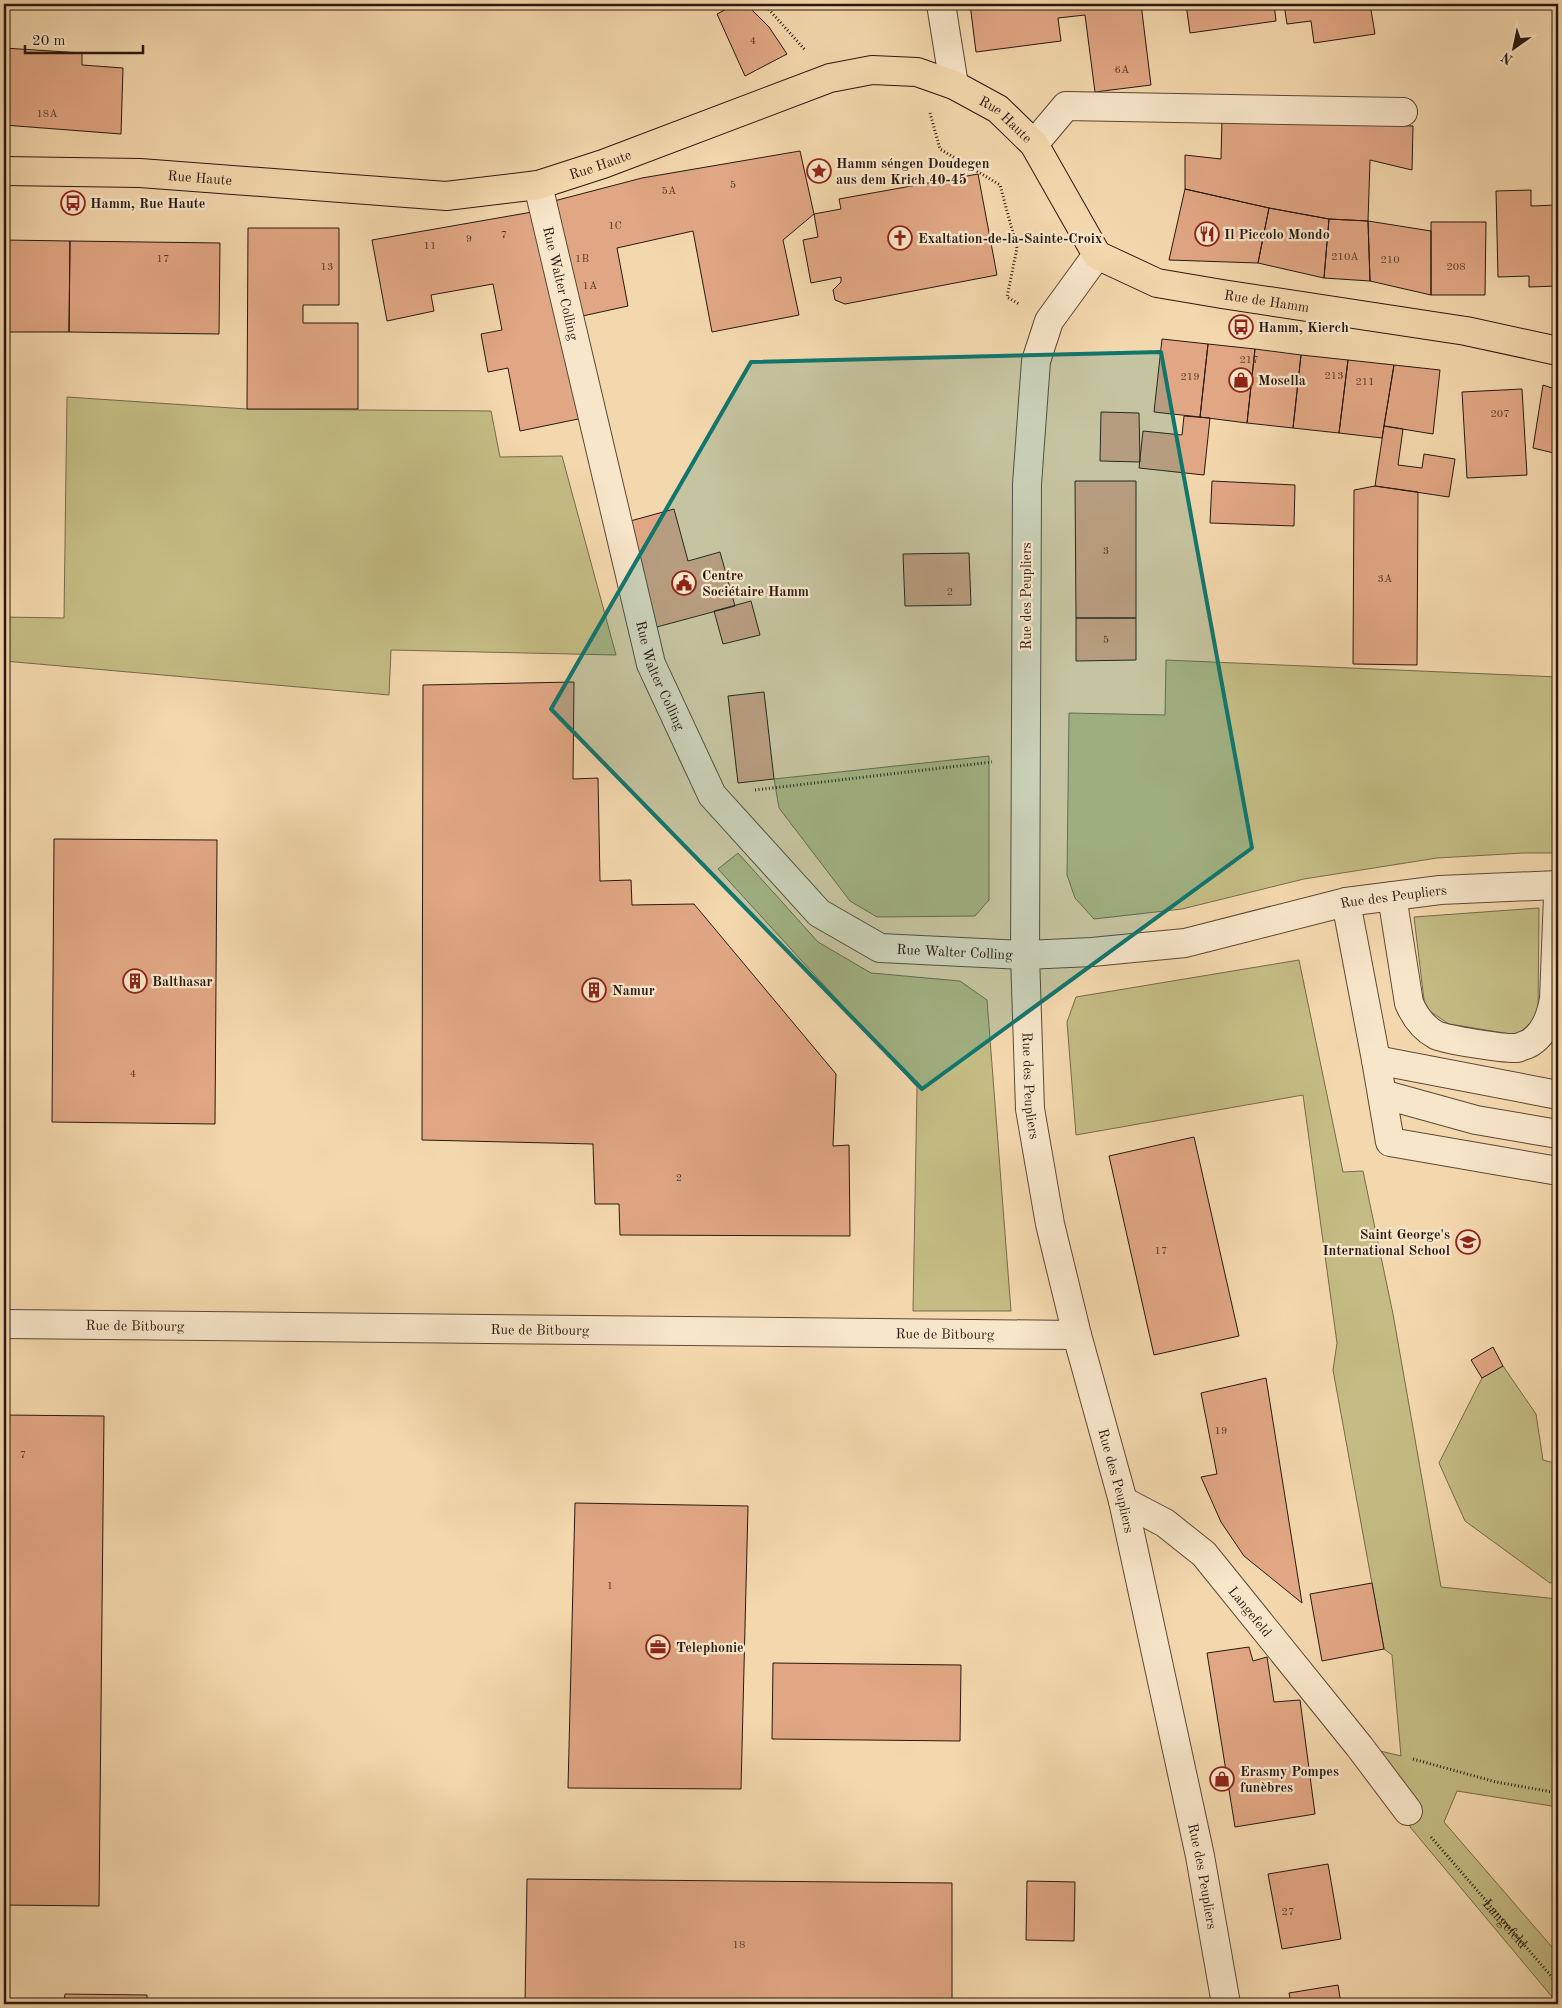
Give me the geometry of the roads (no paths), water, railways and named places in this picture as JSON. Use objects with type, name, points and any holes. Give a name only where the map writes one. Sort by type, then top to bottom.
[{"type":"main road","name":"Rue Haute","points":[[4,171],[140,174],[446,196],[538,185],[603,164],[830,78],[872,70],[917,72],[954,85],[998,109],[1034,144],[1098,255]]},
{"type":"main road","name":"Rue de Hamm","points":[[1098,255],[1157,283],[1466,331],[1558,351]]},
{"type":"street","points":[[941,4],[954,85]]},
{"type":"street","points":[[1034,144],[1066,106],[1403,112]]},
{"type":"street","name":"Rue Walter Colling","points":[[538,185],[651,664],[712,795],[819,912],[880,948],[1026,955]]},
{"type":"street","name":"Rue des Peupliers","points":[[1098,255],[1049,321],[1036,361],[1027,484],[1025,758],[1026,955],[1030,1109],[1050,1224],[1077,1335],[1123,1501],[1200,1856],[1226,2004]]},
{"type":"street","name":"Rue des Peupliers","points":[[1026,955],[1092,952],[1185,943],[1346,902],[1440,890],[1558,885]]},
{"type":"street","points":[[1392,896],[1409,1003],[1415,1016],[1426,1028],[1437,1035],[1455,1041],[1516,1048],[1528,1044],[1539,1035],[1548,1022],[1552,1010],[1558,896]]},
{"type":"street","points":[[1346,902],[1390,1142],[1558,1171]]},
{"type":"street","points":[[1376,1060],[1558,1095]]},
{"type":"street","points":[[1382,1094],[1476,1120],[1558,1134]]},
{"type":"street","name":"Rue de Bitbourg","points":[[4,1324],[1077,1335]]},
{"type":"street","name":"Langefeld","points":[[1123,1501],[1165,1523],[1204,1554],[1359,1746],[1408,1811]]},
{"type":"place","name":"Hamm séngen Doudegen aus dem Krich 40-45","points":[[819,171]]},
{"type":"place","name":"Hamm, Rue Haute","points":[[73,203]]},
{"type":"place","name":"Il Piccolo Mondo","points":[[1207,234]]},
{"type":"place","name":"Exaltation-de-la-Sainte-Croix","points":[[900,238]]},
{"type":"place","name":"Hamm, Kierch","points":[[1241,327]]},
{"type":"place","name":"Mosella","points":[[1241,380]]},
{"type":"place","name":"Centre Sociétaire Hamm","points":[[684,583]]},
{"type":"place","name":"Balthasar","points":[[135,981]]},
{"type":"place","name":"Namur","points":[[594,990]]},
{"type":"place","name":"Saint George's International School","points":[[1468,1242]]},
{"type":"place","name":"Telephonie","points":[[658,1647]]},
{"type":"place","name":"Erasmy Pompes funèbres","points":[[1222,1779]]}]
